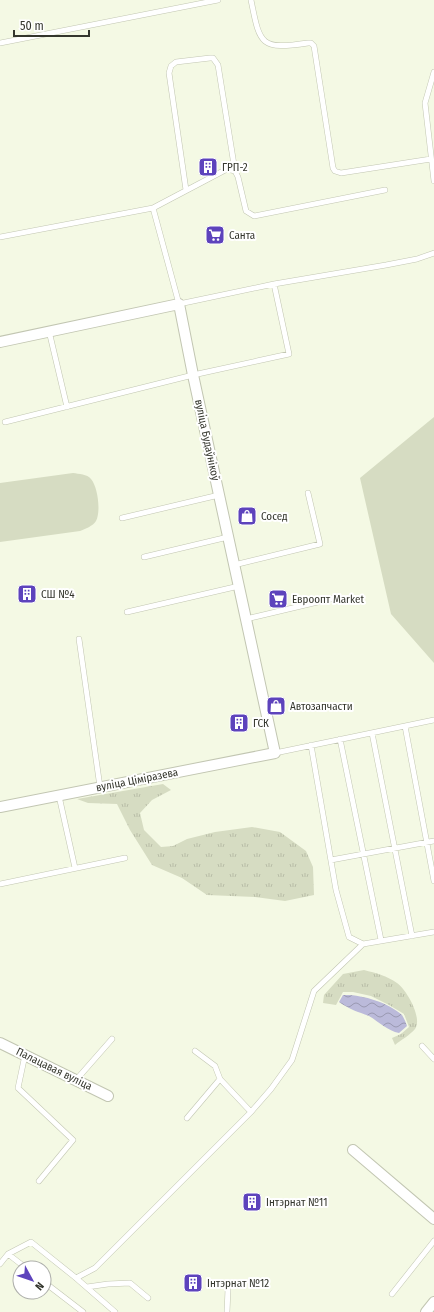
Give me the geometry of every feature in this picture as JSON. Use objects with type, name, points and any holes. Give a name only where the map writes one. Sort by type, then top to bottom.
[{"type":"street","points":[[0,342],[178,304]]},
{"type":"street","name":"вуліца Будаўнікоў","points":[[178,304],[192,375],[275,753]]},
{"type":"street","name":"вуліца Ціміразева","points":[[0,807],[275,753]]},
{"type":"street","name":"Палацавая вуліца","points":[[0,1043],[108,1096]]},
{"type":"street","points":[[353,1150],[434,1219]]},
{"type":"street","points":[[426,1312],[434,1302]]},
{"type":"lane","points":[[0,43],[218,0]]},
{"type":"lane","points":[[251,0],[257,28],[261,38],[274,46],[308,43],[314,46],[333,168],[335,171],[341,173],[431,159]]},
{"type":"lane","points":[[186,190],[169,73],[171,66],[176,62],[210,58],[213,58],[218,65],[235,171],[238,177],[246,211],[254,216],[386,190]]},
{"type":"lane","points":[[434,72],[425,103],[434,181]]},
{"type":"lane","points":[[0,237],[153,208],[227,169],[235,171]]},
{"type":"lane","points":[[153,208],[178,304],[274,284],[417,259],[434,253]]},
{"type":"lane","points":[[5,422],[192,375],[289,354],[274,284]]},
{"type":"lane","points":[[49,331],[67,407]]},
{"type":"lane","points":[[234,565],[320,544],[308,493]]},
{"type":"lane","points":[[122,518],[219,495]]},
{"type":"lane","points":[[144,557],[228,537]]},
{"type":"lane","points":[[126,612],[239,586]]},
{"type":"lane","points":[[246,619],[339,597]]},
{"type":"lane","points":[[79,639],[100,787]]},
{"type":"lane","points":[[275,753],[434,720]]},
{"type":"lane","points":[[404,726],[434,881]]},
{"type":"lane","points":[[372,733],[412,936]]},
{"type":"lane","points":[[340,739],[381,940]]},
{"type":"lane","points":[[311,745],[336,890],[349,937],[362,944]]},
{"type":"lane","points":[[59,796],[75,868]]},
{"type":"lane","points":[[331,860],[434,841]]},
{"type":"lane","points":[[0,884],[125,858]]},
{"type":"lane","points":[[76,1278],[95,1268],[251,1112],[271,1089],[292,1060],[314,991],[362,944],[434,932]]},
{"type":"lane","points":[[76,1080],[112,1039]]},
{"type":"lane","points":[[422,1046],[434,1059]]},
{"type":"lane","points":[[195,1051],[215,1066],[220,1079],[251,1112]]},
{"type":"lane","points":[[25,1055],[18,1088],[73,1140],[39,1181]]},
{"type":"lane","points":[[187,1118],[220,1079]]},
{"type":"lane","points":[[392,1294],[434,1241]]},
{"type":"lane","points":[[0,1264],[8,1254],[31,1242],[87,1287],[115,1312]]},
{"type":"lane","points":[[8,1254],[16,1260]]},
{"type":"lane","points":[[87,1287],[130,1283],[148,1298]]},
{"type":"lane","points":[[52,1288],[83,1312]]},
{"type":"lane","points":[[227,1312],[228,1288]]},
{"type":"green space","points":[[434,417],[434,663],[391,614],[360,478]]},
{"type":"green space","points":[[73,473],[87,476],[93,483],[97,493],[98,506],[98,517],[95,523],[80,531],[0,542],[0,483]]},
{"type":"green space","points":[[163,784],[171,790],[152,800],[140,813],[144,830],[161,847],[173,846],[187,839],[215,832],[252,827],[280,832],[306,851],[313,867],[314,895],[285,901],[255,897],[207,895],[182,878],[152,865],[130,830],[117,804],[88,803],[77,799]]},
{"type":"green space","points":[[364,970],[385,977],[401,986],[409,997],[415,1011],[417,1024],[415,1029],[395,1045],[392,1038],[401,1034],[409,1027],[404,1014],[389,1005],[371,996],[353,992],[343,992],[336,1005],[323,1003],[324,995],[343,974]]},
{"type":"water","points":[[343,995],[365,997],[389,1006],[402,1015],[407,1026],[399,1033],[391,1030],[369,1016],[339,1002]]},
{"type":"place","name":"ГРП-2","points":[[208,167]]},
{"type":"place","name":"Санта","points":[[215,235]]},
{"type":"place","name":"Сосед","points":[[247,516]]},
{"type":"place","name":"СШ №4","points":[[27,594]]},
{"type":"place","name":"Евроопт Market","points":[[278,599]]},
{"type":"place","name":"Автозапчасти","points":[[276,706]]},
{"type":"place","name":"ГСК","points":[[239,723]]},
{"type":"place","name":"Інтэрнат №11","points":[[252,1202]]},
{"type":"place","name":"Інтэрнат №12","points":[[193,1283]]}]
